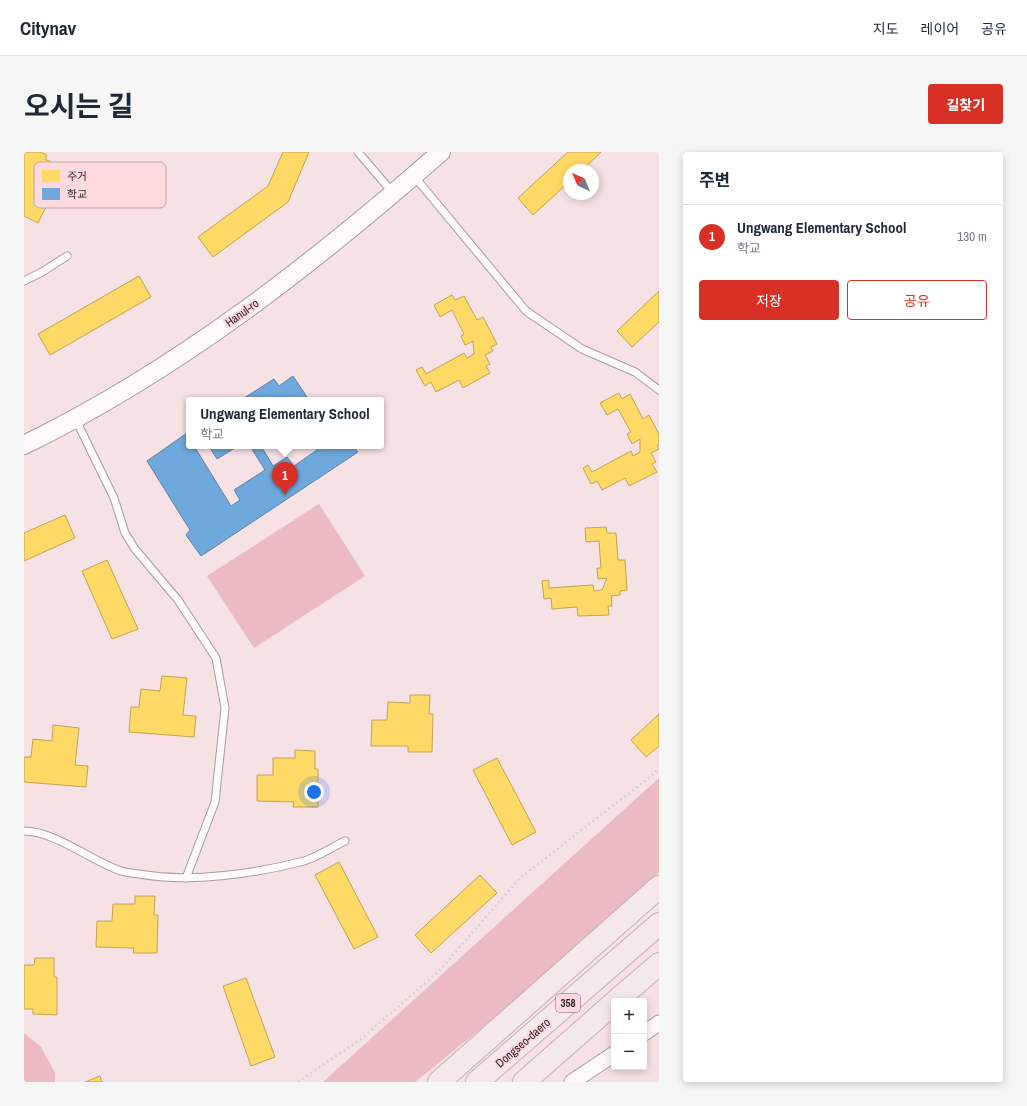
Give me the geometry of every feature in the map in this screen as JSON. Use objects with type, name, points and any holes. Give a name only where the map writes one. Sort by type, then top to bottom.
[{"type":"highway","points":[[439,1082],[659,887]]},
{"type":"highway","name":"Dongseo-daero","points":[[477,1082],[659,924]]},
{"type":"highway","points":[[619,998],[659,964]]},
{"type":"highway","points":[[634,998],[659,978]]},
{"type":"highway","name":"358","points":[[525,1082],[611,1006]]},
{"type":"highway","points":[[525,1082],[611,1016]]},
{"type":"street","name":"Hanul-ro","points":[[24,445],[75,418],[173,360],[230,322],[286,281],[346,233],[441,152]]},
{"type":"street","points":[[647,1032],[659,1023]]},
{"type":"street","points":[[572,1082],[611,1056]]},
{"type":"lane","points":[[358,152],[393,194]]},
{"type":"lane","points":[[414,176],[526,311],[582,349],[635,372],[659,390]]},
{"type":"lane","points":[[24,281],[42,272],[67,256]]},
{"type":"lane","points":[[75,418],[114,498],[125,533],[134,548],[178,600],[216,658],[225,708],[215,802],[186,878]]},
{"type":"lane","points":[[24,831],[32,831],[55,839],[89,857],[122,871],[150,876],[186,878],[240,874],[306,860],[345,841]]},
{"type":"path","points":[[298,1082],[361,1039],[439,971],[520,878],[650,777],[659,768]]},
{"type":"shaded area","points":[[319,504],[365,576],[254,648],[207,576]]},
{"type":"shaded area","points":[[659,778],[659,873],[499,1014],[415,1082],[323,1082]]},
{"type":"shaded area","points":[[24,1033],[41,1047],[55,1073],[55,1082],[24,1082]]},
{"type":"building: 주거","points":[[26,152],[40,152],[47,155],[45,159],[51,162],[34,162],[34,208],[45,208],[38,223],[24,216],[24,156]]},
{"type":"building: 주거","points":[[283,152],[309,152],[288,202],[213,257],[198,237],[268,186]]},
{"type":"building: 주거","points":[[568,152],[601,152],[588,164],[563,164],[563,188],[533,215],[518,198]]},
{"type":"building: 주거","points":[[139,276],[151,297],[50,355],[38,334]]},
{"type":"building: 주거","points":[[659,291],[659,322],[632,347],[617,331]]},
{"type":"building: 주거","points":[[452,295],[455,300],[464,296],[477,320],[483,317],[497,344],[491,347],[493,351],[485,355],[490,364],[486,366],[490,373],[463,388],[459,380],[436,392],[431,382],[425,386],[416,370],[422,367],[426,374],[464,353],[467,358],[474,354],[473,341],[465,345],[461,336],[464,334],[452,310],[440,317],[434,305]]},
{"type":"building: 주거","points":[[619,393],[622,399],[630,394],[643,419],[649,415],[659,434],[659,445],[657,446],[659,449],[651,453],[656,462],[652,464],[657,472],[629,486],[625,478],[602,490],[597,481],[591,484],[583,468],[588,465],[592,472],[631,451],[633,456],[640,452],[640,439],[632,444],[627,434],[631,432],[618,409],[607,415],[600,403]]},
{"type":"building: 주거","points":[[65,515],[75,538],[24,561],[24,533]]},
{"type":"building: 주거","points":[[606,527],[607,533],[616,533],[618,560],[625,560],[627,590],[620,591],[620,595],[611,596],[612,606],[608,606],[609,615],[578,616],[577,607],[552,609],[551,598],[544,599],[542,581],[549,580],[549,588],[593,585],[594,591],[602,590],[607,578],[598,579],[597,568],[601,568],[599,541],[586,542],[585,528]]},
{"type":"building: 주거","points":[[107,560],[138,629],[112,639],[82,571]]},
{"type":"building: 주거","points":[[162,676],[187,678],[183,715],[196,716],[194,737],[129,732],[131,707],[139,707],[141,689],[160,691]]},
{"type":"building: 주거","points":[[410,695],[430,695],[429,714],[433,714],[432,752],[408,752],[408,746],[371,746],[372,720],[387,720],[388,702],[410,703]]},
{"type":"building: 주거","points":[[659,714],[659,746],[646,757],[631,740]]},
{"type":"building: 주거","points":[[53,725],[79,728],[75,765],[88,766],[86,787],[24,782],[24,757],[31,757],[33,739],[52,741]]},
{"type":"building: 주거","points":[[295,750],[315,751],[315,769],[318,769],[318,807],[293,807],[294,802],[257,801],[257,775],[273,775],[273,758],[295,758]]},
{"type":"building: 주거","points":[[497,758],[536,832],[512,845],[473,770]]},
{"type":"building: 주거","points":[[339,862],[378,937],[354,949],[315,875]]},
{"type":"building: 주거","points":[[480,875],[497,893],[431,953],[415,935]]},
{"type":"building: 주거","points":[[135,896],[155,896],[154,915],[158,915],[157,953],[133,953],[134,948],[96,947],[97,921],[112,921],[113,904],[135,904]]},
{"type":"building: 주거","points":[[35,958],[54,958],[54,977],[57,977],[57,1015],[33,1014],[33,1009],[24,1009],[24,965],[34,965]]},
{"type":"building: 주거","points":[[246,978],[275,1057],[251,1066],[223,986]]},
{"type":"building: 주거","points":[[100,1076],[102,1082],[85,1082]]},
{"type":"building: 학교","points":[[293,376],[307,397],[246,397],[274,379],[279,386]]},
{"type":"building: 학교","points":[[186,434],[186,449],[196,449],[231,506],[240,500],[234,490],[265,470],[252,449],[263,449],[273,466],[287,457],[294,466],[317,450],[316,449],[356,449],[358,452],[201,556],[186,535],[190,530],[147,461]]},
{"type":"building: 학교","points":[[211,449],[233,449],[217,459]]},
{"type":"place","name":"Ungwang Elementary School","points":[[285,495]]}]
